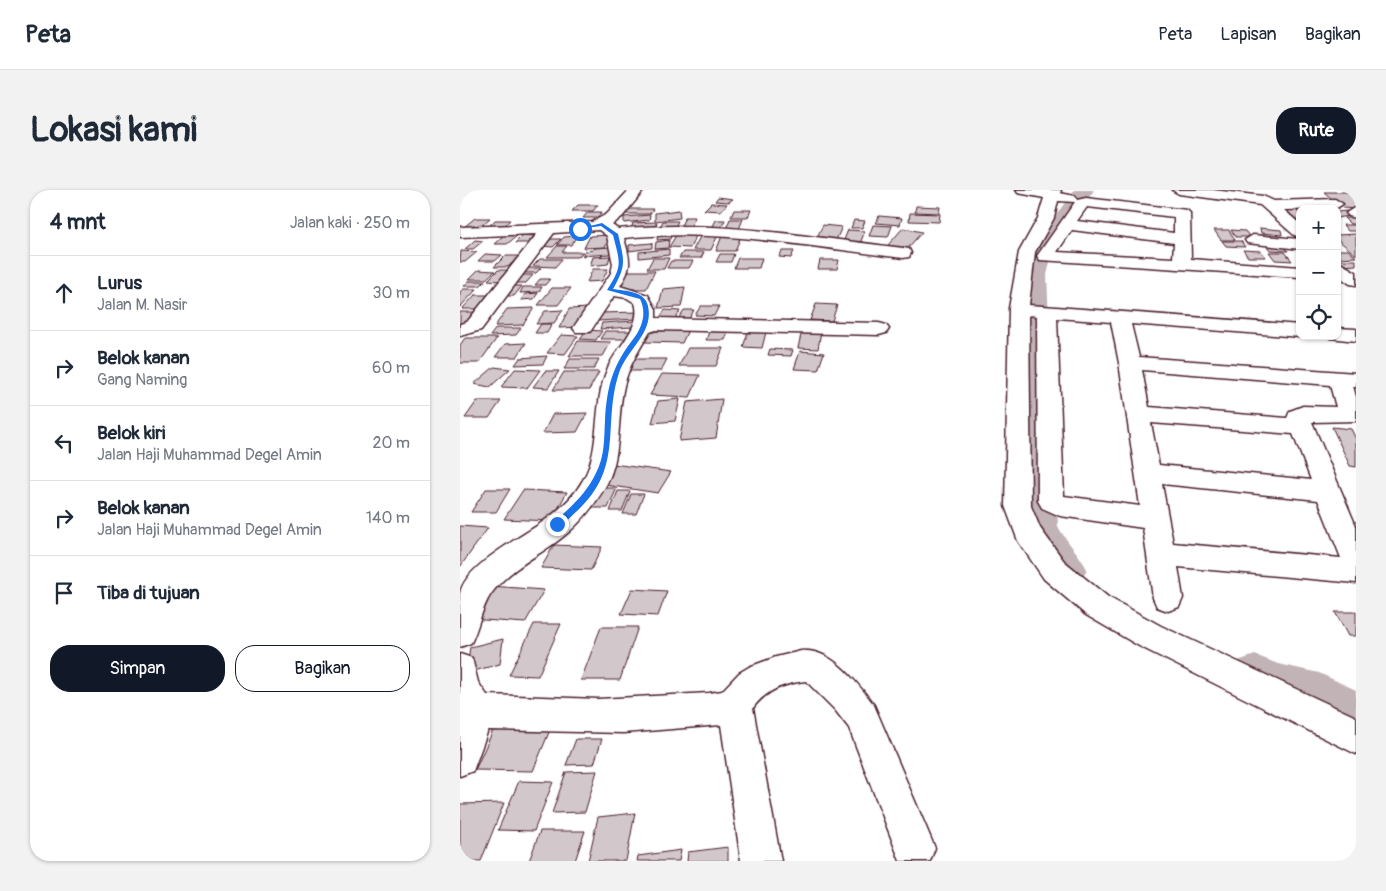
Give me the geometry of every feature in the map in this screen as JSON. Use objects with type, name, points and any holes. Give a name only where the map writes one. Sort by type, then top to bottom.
[{"type":"street","points":[[583,328],[620,273],[622,264],[609,229],[615,217],[637,190]]},
{"type":"street","points":[[1023,190],[1053,193],[1085,202],[1182,213],[1182,264]]},
{"type":"street","points":[[1179,190],[1267,203],[1336,204]]},
{"type":"street","points":[[1252,190],[1296,228]]},
{"type":"street","points":[[1316,190],[1355,214]]},
{"type":"street","points":[[1053,193],[1046,218],[1027,252],[1051,501],[1060,506],[1156,519]]},
{"type":"street","points":[[1085,202],[1046,256],[1296,272]]},
{"type":"street","points":[[1068,225],[1181,239]]},
{"type":"street","points":[[460,232],[580,229],[706,231],[903,253]]},
{"type":"street","points":[[460,330],[474,326],[548,230]]},
{"type":"street","points":[[1253,240],[1296,244]]},
{"type":"street","points":[[1341,269],[1356,280]]},
{"type":"street","points":[[610,290],[642,298],[645,305],[645,327]]},
{"type":"street","points":[[1033,310],[1296,331]]},
{"type":"street","points":[[1033,310],[1018,506],[1022,522],[1028,533],[1054,570],[1096,606],[1150,636],[1356,736]]},
{"type":"street","points":[[460,312],[487,311]]},
{"type":"street","points":[[1120,318],[1130,363],[1168,598]]},
{"type":"street","points":[[460,633],[471,581],[496,568],[576,509],[594,485],[607,451],[608,417],[615,375],[621,359],[645,327],[655,324],[879,329]]},
{"type":"street","points":[[1341,334],[1356,335]]},
{"type":"street","points":[[1130,363],[1347,379],[1350,416],[1300,414],[1298,416],[1340,504],[1356,560]]},
{"type":"street","points":[[1138,414],[1302,427]]},
{"type":"street","points":[[1148,473],[1340,504]]},
{"type":"street","points":[[1161,554],[1356,571]]},
{"type":"street","points":[[477,712],[580,718],[640,716],[708,710],[735,704],[753,683],[763,677],[806,665],[814,666],[821,670],[862,717],[914,848]]},
{"type":"street","points":[[460,669],[462,686],[477,712]]},
{"type":"street","points":[[735,704],[761,861]]},
{"type":"street","points":[[460,758],[477,712]]},
{"type":"building","points":[[1324,192],[1350,192],[1356,195],[1356,209],[1342,208],[1341,205]]},
{"type":"building","points":[[718,197],[733,199],[729,202],[715,201]]},
{"type":"building","points":[[711,203],[727,204],[721,211],[704,210]]},
{"type":"building","points":[[578,205],[598,205],[593,211],[572,211]]},
{"type":"building","points":[[916,206],[940,207],[939,213],[915,212]]},
{"type":"building","points":[[1278,207],[1293,207],[1296,210],[1296,220],[1290,220]]},
{"type":"building","points":[[628,209],[653,209],[650,214],[624,214]]},
{"type":"building","points":[[679,210],[680,218],[655,221],[655,213]]},
{"type":"building","points":[[734,210],[751,210],[748,217],[731,217]]},
{"type":"building","points":[[1347,211],[1355,215],[1341,217],[1341,212]]},
{"type":"building","points":[[588,212],[602,212],[597,218],[583,218]]},
{"type":"building","points":[[910,213],[940,214],[939,222],[909,221]]},
{"type":"building","points":[[650,215],[649,220],[624,223],[624,217]]},
{"type":"building","points":[[879,216],[902,218],[900,225],[876,223]]},
{"type":"building","points":[[685,217],[695,217],[691,226],[681,226]]},
{"type":"building","points":[[475,218],[490,218],[480,227],[464,227]]},
{"type":"building","points":[[1344,218],[1356,218],[1356,224],[1350,224]]},
{"type":"building","points":[[730,219],[743,219],[739,229],[726,229]]},
{"type":"building","points":[[495,220],[510,220],[503,227],[488,227]]},
{"type":"building","points":[[716,220],[725,220],[720,230],[711,230]]},
{"type":"building","points":[[854,220],[865,221],[862,228],[851,228]]},
{"type":"building","points":[[663,221],[678,221],[675,227],[660,227]]},
{"type":"building","points":[[657,222],[655,228],[631,229],[633,223]]},
{"type":"building","points":[[823,225],[842,227],[835,242],[815,241]]},
{"type":"building","points":[[873,225],[892,226],[888,237],[869,236]]},
{"type":"building","points":[[1343,225],[1356,225],[1356,231],[1348,231]]},
{"type":"building","points":[[903,228],[922,232],[907,249],[888,245]]},
{"type":"building","points":[[1260,228],[1281,230],[1282,235],[1261,233]]},
{"type":"building","points":[[848,230],[865,231],[859,246],[842,245]]},
{"type":"building","points":[[1214,230],[1229,230],[1235,240],[1221,240]]},
{"type":"building","points":[[1231,230],[1245,231],[1250,237],[1236,237]]},
{"type":"building","points":[[678,232],[698,232],[690,248],[669,247]]},
{"type":"building","points":[[672,234],[670,239],[657,240],[658,235]]},
{"type":"building","points":[[1356,234],[1356,255],[1341,242],[1341,235]]},
{"type":"building","points":[[504,235],[517,236],[507,244],[494,244]]},
{"type":"building","points":[[523,235],[535,236],[527,243],[515,243]]},
{"type":"building","points":[[611,235],[605,247],[584,248],[590,236]]},
{"type":"building","points":[[701,235],[718,235],[711,250],[693,250]]},
{"type":"building","points":[[577,236],[571,245],[557,245],[564,237]]},
{"type":"building","points":[[722,236],[741,236],[735,251],[716,251]]},
{"type":"building","points":[[549,239],[561,239],[553,247],[541,246]]},
{"type":"building","points":[[475,240],[483,241],[473,249],[465,249]]},
{"type":"building","points":[[669,240],[668,248],[655,249],[656,242]]},
{"type":"building","points":[[1222,241],[1241,241],[1245,247],[1226,246]]},
{"type":"building","points":[[652,243],[652,248],[629,251],[629,245]]},
{"type":"building","points":[[1265,244],[1282,244],[1288,251],[1270,250]]},
{"type":"building","points":[[557,246],[567,246],[562,252],[583,252],[578,257],[547,257]]},
{"type":"building","points":[[612,247],[609,254],[582,256],[585,251],[595,248]]},
{"type":"building","points":[[669,249],[669,255],[639,258],[639,252]]},
{"type":"building","points":[[1243,250],[1261,251],[1266,257],[1248,257]]},
{"type":"building","points":[[1341,250],[1348,250],[1356,257],[1341,258]]},
{"type":"building","points":[[461,251],[477,252],[465,262],[460,262]]},
{"type":"building","points":[[782,251],[794,251],[791,258],[779,257]]},
{"type":"building","points":[[683,252],[704,252],[701,258],[679,258]]},
{"type":"building","points":[[1269,252],[1285,252],[1292,261],[1275,260]]},
{"type":"building","points":[[485,254],[502,255],[495,261],[478,261]]},
{"type":"building","points":[[720,254],[734,254],[731,262],[716,262]]},
{"type":"building","points":[[505,256],[519,256],[508,267],[494,267]]},
{"type":"building","points":[[610,256],[608,264],[590,266],[593,257]]},
{"type":"building","points":[[653,258],[669,258],[664,269],[647,269]]},
{"type":"building","points":[[738,258],[762,258],[759,268],[734,268]]},
{"type":"building","points":[[540,259],[562,259],[555,267],[533,266]]},
{"type":"building","points":[[820,260],[839,260],[837,269],[818,269]]},
{"type":"building","points":[[1341,260],[1356,260],[1356,265],[1343,266]]},
{"type":"building","points":[[671,261],[693,261],[689,268],[667,268]]},
{"type":"building","points":[[526,268],[541,268],[536,273],[520,273]]},
{"type":"building","points":[[593,269],[608,269],[602,281],[587,282]]},
{"type":"building","points":[[478,270],[495,271],[486,279],[469,279]]},
{"type":"building","points":[[498,270],[511,270],[500,281],[488,280]]},
{"type":"building","points":[[626,271],[655,271],[646,289],[615,289]]},
{"type":"building","points":[[519,275],[533,275],[526,283],[512,283]]},
{"type":"building","points":[[540,279],[550,279],[545,285],[535,285]]},
{"type":"building","points":[[469,281],[485,281],[480,286],[464,286]]},
{"type":"building","points":[[510,286],[522,286],[514,296],[503,296]]},
{"type":"building","points":[[523,287],[542,287],[539,292],[520,293]]},
{"type":"building","points":[[685,287],[681,307],[658,308],[663,289]]},
{"type":"building","points":[[552,288],[571,288],[558,305],[538,305]]},
{"type":"building","points":[[463,289],[477,289],[460,307],[460,292]]},
{"type":"building","points":[[538,293],[534,299],[521,300],[525,294]]},
{"type":"building","points":[[475,295],[494,295],[481,309],[462,309]]},
{"type":"building","points":[[816,304],[837,305],[832,321],[810,320]]},
{"type":"building","points":[[701,306],[719,306],[714,316],[695,315]]},
{"type":"building","points":[[534,308],[523,325],[495,326],[507,309]]},
{"type":"building","points":[[589,308],[580,327],[559,328],[569,309]]},
{"type":"building","points":[[563,310],[554,323],[536,324],[545,311]]},
{"type":"building","points":[[665,310],[680,311],[675,319],[659,319]]},
{"type":"building","points":[[684,310],[694,310],[689,319],[678,319]]},
{"type":"building","points":[[460,312],[481,312],[460,328]]},
{"type":"building","points":[[639,312],[637,319],[597,321],[600,313]]},
{"type":"building","points":[[635,321],[633,327],[600,329],[602,323]]},
{"type":"building","points":[[541,324],[552,324],[547,333],[535,333]]},
{"type":"building","points":[[496,328],[521,328],[516,335],[490,336]]},
{"type":"building","points":[[653,328],[689,328],[682,343],[645,342]]},
{"type":"building","points":[[710,329],[729,329],[725,340],[706,340]]},
{"type":"building","points":[[586,330],[602,331],[596,340],[580,339]]},
{"type":"building","points":[[802,330],[821,331],[818,349],[798,348]]},
{"type":"building","points":[[605,331],[633,331],[629,339],[600,339]]},
{"type":"building","points":[[748,332],[766,332],[762,348],[743,347]]},
{"type":"building","points":[[561,335],[578,336],[565,354],[547,353]]},
{"type":"building","points":[[465,338],[497,338],[479,363],[460,363],[460,345]]},
{"type":"building","points":[[578,341],[611,342],[603,356],[569,356]]},
{"type":"building","points":[[526,343],[517,357],[495,357],[505,344]]},
{"type":"building","points":[[688,348],[723,348],[716,366],[679,366]]},
{"type":"building","points":[[770,349],[793,350],[791,356],[768,355]]},
{"type":"building","points":[[800,351],[824,353],[818,370],[794,369]]},
{"type":"building","points":[[547,356],[543,364],[515,365],[520,358]]},
{"type":"building","points":[[570,359],[599,359],[594,369],[564,369]]},
{"type":"building","points":[[628,359],[667,359],[661,371],[622,371]]},
{"type":"building","points":[[494,367],[510,369],[490,387],[474,384]]},
{"type":"building","points":[[515,369],[540,370],[527,388],[501,387]]},
{"type":"building","points":[[545,371],[559,371],[548,388],[533,387]]},
{"type":"building","points":[[564,372],[599,372],[589,390],[553,390]]},
{"type":"building","points":[[662,374],[700,375],[690,397],[650,395]]},
{"type":"building","points":[[680,399],[675,421],[652,423],[658,401]]},
{"type":"building","points":[[722,399],[716,438],[679,441],[687,402]]},
{"type":"building","points":[[477,401],[501,401],[489,418],[465,418]]},
{"type":"building","points":[[587,413],[577,432],[543,433],[553,414]]},
{"type":"building","points":[[1332,427],[1351,429],[1356,439],[1356,467],[1350,466]]},
{"type":"building","points":[[613,464],[671,472],[658,493],[599,484]]},
{"type":"building","points":[[602,488],[617,488],[608,508],[592,508]]},
{"type":"building","points":[[486,489],[510,489],[496,512],[471,512]]},
{"type":"building","points":[[523,490],[567,492],[551,521],[504,519]]},
{"type":"building","points":[[618,491],[630,491],[622,511],[610,511]]},
{"type":"building","points":[[631,494],[644,494],[636,514],[623,514]]},
{"type":"building","points":[[460,526],[488,528],[460,567]]},
{"type":"building","points":[[554,545],[602,547],[591,570],[541,568]]},
{"type":"building","points":[[491,586],[544,590],[525,623],[470,619]]},
{"type":"building","points":[[632,589],[667,591],[658,616],[621,614]]},
{"type":"building","points":[[1335,612],[1356,612],[1356,636],[1348,636]]},
{"type":"building","points":[[534,624],[561,624],[538,676],[509,675]]},
{"type":"building","points":[[601,627],[638,627],[620,680],[581,680]]},
{"type":"building","points":[[503,639],[500,664],[466,673],[470,647]]},
{"type":"building","points":[[496,724],[552,725],[533,771],[475,770]]},
{"type":"building","points":[[576,739],[602,739],[594,764],[566,765]]},
{"type":"building","points":[[597,771],[585,812],[552,813],[566,772]]},
{"type":"building","points":[[519,781],[553,782],[534,831],[498,830]]},
{"type":"building","points":[[504,803],[481,861],[460,861],[460,804]]},
{"type":"building","points":[[635,813],[626,861],[588,861],[598,817]]},
{"type":"building","points":[[540,831],[585,831],[575,861],[529,861]]},
{"type":"building","points":[[728,847],[728,861],[687,861],[688,852]]},
{"type":"building","points":[[681,850],[679,861],[637,861],[638,856]]},
{"type":"waterway","points":[[1066,569],[1053,555],[1039,527],[1034,275],[1040,254],[1084,190]]},
{"type":"waterway","points":[[1255,677],[1275,686],[1319,696],[1356,716]]},
{"type":"route","points":[[557,524],[585,500],[601,472],[607,451],[608,417],[615,375],[621,359],[645,327],[645,302],[642,298],[610,290],[620,273],[622,264],[615,234],[602,225],[580,229]]}]
